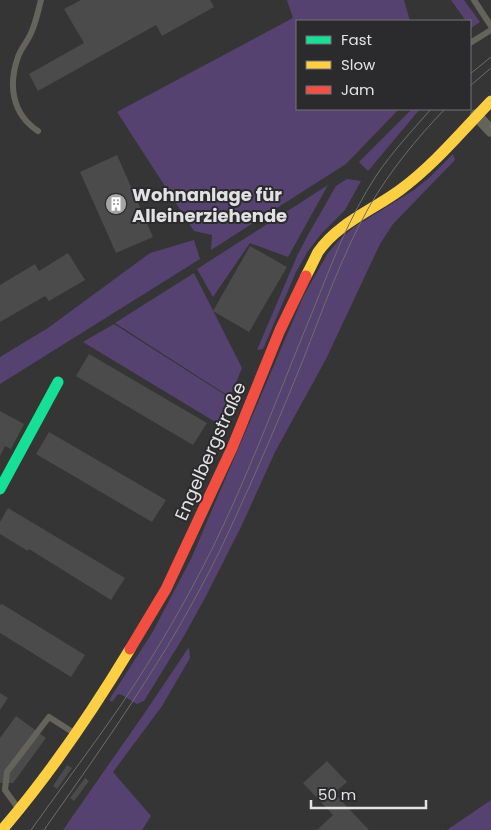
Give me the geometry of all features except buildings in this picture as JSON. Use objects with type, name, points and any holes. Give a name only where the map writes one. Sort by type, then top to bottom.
[{"type":"main road","name":"Engelbergstraße","points":[[2,830],[19,810],[100,699],[166,589],[232,448],[280,330],[318,253],[332,236],[357,217],[400,190],[426,169],[491,101]]},
{"type":"main road","points":[[0,489],[58,382]]},
{"type":"street","points":[[476,115],[491,130]]},
{"type":"lane","points":[[38,131],[27,124],[14,99],[13,81],[18,56],[28,40],[42,0]]},
{"type":"lane","points":[[471,43],[491,28],[474,0]]},
{"type":"lane","points":[[19,810],[5,790],[7,772],[49,717],[75,733]]},
{"type":"shaded area","points":[[287,0],[404,0],[410,20],[296,20],[296,110],[398,110],[346,164],[211,250],[212,235],[194,231],[117,112],[293,18]]},
{"type":"shaded area","points":[[451,0],[464,0],[480,22],[471,28],[471,20],[465,20]]},
{"type":"shaded area","points":[[411,110],[419,110],[368,171],[359,162]]},
{"type":"shaded area","points":[[453,154],[455,160],[393,224],[380,244],[326,359],[275,452],[241,527],[206,596],[144,701],[137,704],[118,694],[112,702],[109,700],[152,633],[191,559],[304,295],[328,253],[354,227],[414,190]]},
{"type":"shaded area","points":[[347,179],[361,181],[345,210],[322,233],[308,251],[296,272],[263,349],[257,350],[297,256],[309,233],[336,186]]},
{"type":"shaded area","points":[[328,185],[288,257],[250,243],[213,297],[197,269]]},
{"type":"shaded area","points":[[194,240],[200,259],[0,384],[0,357],[48,328],[150,253]]},
{"type":"shaded area","points":[[194,273],[242,368],[230,397],[115,323]]},
{"type":"shaded area","points":[[114,324],[230,398],[217,423],[83,342]]},
{"type":"shaded area","points":[[189,647],[190,658],[162,706],[113,772],[151,816],[142,830],[63,830],[146,711]]},
{"type":"shaded area","points":[[491,800],[491,830],[447,830]]},
{"type":"tram line","points":[[471,73],[491,57]]},
{"type":"tram line","points":[[471,85],[491,68]]},
{"type":"tram line","points":[[31,830],[121,705],[163,639],[189,593],[236,497],[349,224],[382,167],[430,110]]},
{"type":"tram line","points":[[44,830],[144,684],[190,608],[230,529],[268,445],[333,282],[359,225],[395,168],[444,110]]},
{"type":"traffic: fast","points":[[0,489],[58,382]]},
{"type":"traffic: slow","points":[[306,276],[318,252],[335,233],[400,190],[424,170],[491,101]]},
{"type":"traffic: slow","points":[[2,830],[70,742],[130,649]]},
{"type":"traffic: jam","points":[[130,649],[166,589],[232,448],[280,330],[306,276]]},
{"type":"place","name":"Wohnanlage für Alleinerziehende","points":[[116,204]]}]
